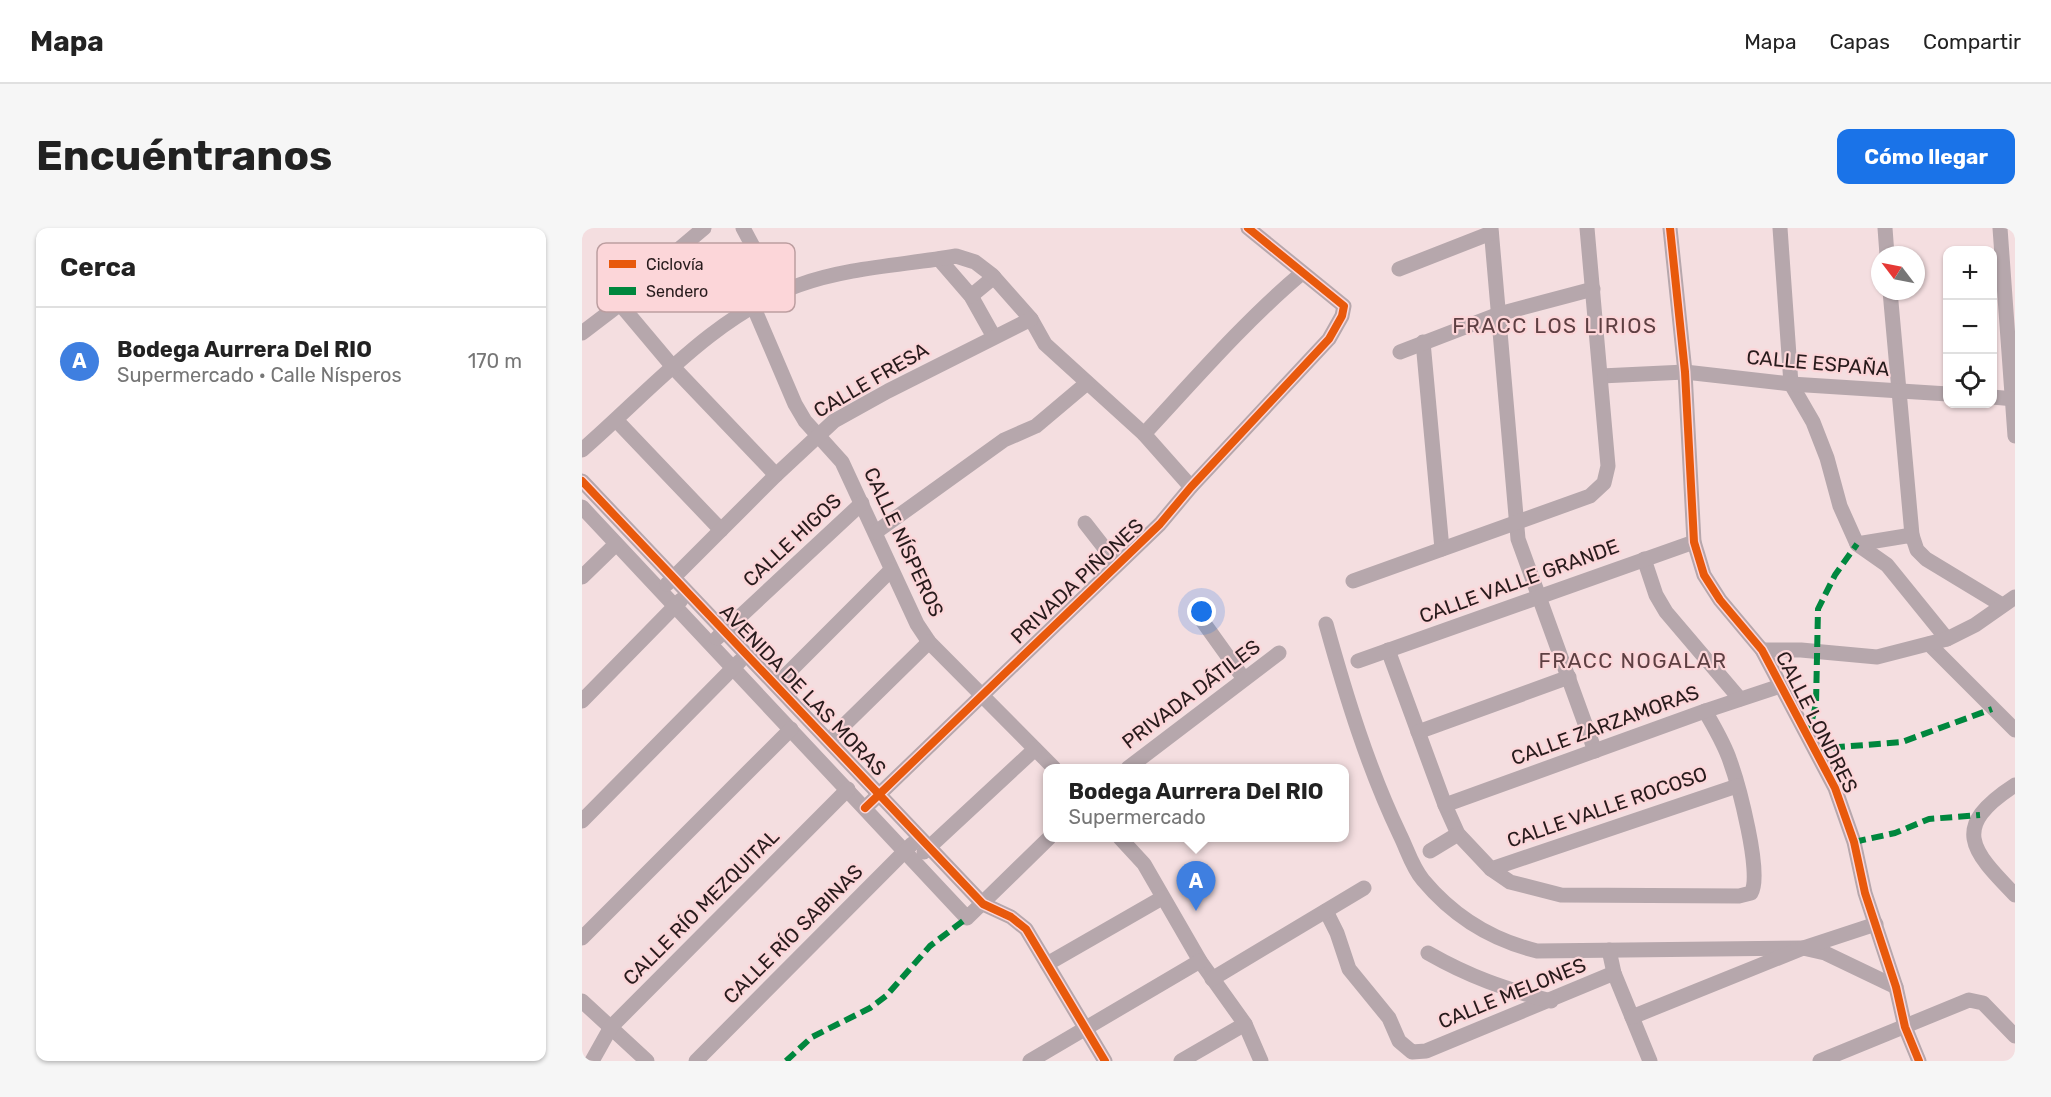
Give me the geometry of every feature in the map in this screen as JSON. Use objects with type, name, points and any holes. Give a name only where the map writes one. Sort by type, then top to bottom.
[{"type":"street","points":[[686,243],[704,228]]},
{"type":"street","name":"PRIVADA PIÑONES","points":[[866,808],[1160,524],[1191,487],[1329,339],[1345,310],[1341,302],[1248,228]]},
{"type":"street","points":[[1353,581],[1515,521],[1581,500],[1600,489],[1604,483],[1608,466],[1587,228]]},
{"type":"street","name":"CALLE LONDRES","points":[[1670,228],[1685,372],[1694,542],[1704,575],[1720,600],[1762,650],[1835,788],[1896,987],[1905,1028],[1919,1061]]},
{"type":"street","points":[[1780,228],[1791,384],[1813,422],[1827,458],[1840,506],[1857,544],[1887,565],[1947,639]]},
{"type":"street","points":[[1885,228],[1886,246]]},
{"type":"street","points":[[2000,228],[2015,436]]},
{"type":"street","points":[[1399,269],[1491,231],[1515,521],[1521,549],[1595,751]]},
{"type":"street","points":[[795,288],[839,274],[956,256],[984,267],[1031,320],[1045,344],[1144,434],[1191,487]]},
{"type":"street","points":[[939,259],[970,296],[994,337]]},
{"type":"street","points":[[1144,434],[1281,291],[1302,273]]},
{"type":"street","points":[[970,296],[994,277]]},
{"type":"street","points":[[1400,352],[1499,314],[1593,289]]},
{"type":"street","points":[[1762,650],[1837,652],[1877,657],[1947,639],[1975,625],[2008,601],[1926,559],[1917,550],[1912,535],[1891,300]]},
{"type":"street","points":[[582,333],[610,312]]},
{"type":"street","points":[[627,312],[673,367],[776,475]]},
{"type":"street","points":[[582,450],[617,421],[711,334],[747,312]]},
{"type":"street","name":"CALLE NÍSPEROS","points":[[756,312],[795,404],[842,462],[917,624],[929,642],[1050,764]]},
{"type":"street","name":"CALLE FRESA","points":[[660,590],[834,421],[888,391],[1031,320]]},
{"type":"street","points":[[1423,342],[1442,549]]},
{"type":"street","name":"CALLE ESPAÑA","points":[[1601,376],[1685,372],[1791,384],[1943,394]]},
{"type":"street","points":[[876,532],[1004,440],[1036,426],[1087,383]]},
{"type":"street","points":[[1997,397],[2013,399]]},
{"type":"street","points":[[617,421],[721,530]]},
{"type":"street","name":"AVENIDA DE LAS MORAS","points":[[582,481],[983,904],[1021,923],[1035,942],[1105,1061]]},
{"type":"street","name":"CALLE HIGOS","points":[[710,644],[862,503]]},
{"type":"street","name":"AVENIDA DE LAS MORAS","points":[[582,507],[967,918],[983,904]]},
{"type":"street","name":"PRIVADA PIÑONES","points":[[1085,523],[1117,564]]},
{"type":"street","points":[[1857,544],[1912,535]]},
{"type":"street","name":"CALLE VALLE GRANDE","points":[[1358,661],[1694,542]]},
{"type":"street","points":[[582,577],[616,544]]},
{"type":"street","points":[[1644,559],[1656,595],[1666,612],[1740,699]]},
{"type":"street","points":[[776,685],[891,570]]},
{"type":"street","points":[[582,701],[688,594]]},
{"type":"street","points":[[1196,612],[1244,679]]},
{"type":"street","points":[[1326,624],[1340,676],[1380,794],[1421,878],[1460,915],[1502,941],[1537,951],[1803,948],[1825,953],[1896,987]]},
{"type":"street","points":[[829,740],[929,642]]},
{"type":"street","points":[[1929,644],[2015,730]]},
{"type":"street","points":[[1388,650],[1445,805],[1458,834],[1491,869],[1510,882],[1561,895],[1748,896],[1755,886],[1755,872],[1737,786],[1722,742],[1705,711]]},
{"type":"street","name":"PRIVADA DÁTILES","points":[[1133,764],[1279,653]]},
{"type":"street","points":[[582,821],[746,654]]},
{"type":"street","points":[[1418,732],[1569,677]]},
{"type":"street","name":"CALLE ZARZAMORAS","points":[[1445,805],[1780,686]]},
{"type":"street","points":[[582,938],[790,729]]},
{"type":"street","name":"CALLE RÍO SABINAS","points":[[696,1061],[925,841],[1035,749]]},
{"type":"street","points":[[2015,785],[1995,799],[1980,815],[1973,831],[1976,850],[2015,895]]},
{"type":"street","name":"CALLE VALLE ROCOSO","points":[[1491,869],[1737,786]]},
{"type":"street","name":"CALLE RÍO MEZQUITAL","points":[[592,1061],[611,1027],[848,789]]},
{"type":"street","points":[[1430,851],[1458,834]]},
{"type":"street","points":[[983,904],[1044,842]]},
{"type":"street","points":[[1124,842],[1144,864],[1200,961],[1245,1024],[1261,1061]]},
{"type":"street","points":[[1212,979],[1364,888]]},
{"type":"street","points":[[1047,964],[1162,898]]},
{"type":"street","name":"CALLE MELONES","points":[[1326,911],[1337,933],[1348,969],[1389,1018],[1400,1041],[1413,1052],[1426,1051],[1614,973]]},
{"type":"street","points":[[1632,1017],[1803,948],[1876,924]]},
{"type":"street","points":[[1609,950],[1614,973],[1650,1061]]},
{"type":"street","points":[[1428,953],[1462,972],[1499,988],[1551,1001]]},
{"type":"street","points":[[1030,1061],[1200,961]]},
{"type":"street","points":[[1820,1061],[1969,1000],[1983,1003],[2015,1035]]},
{"type":"street","points":[[582,1001],[647,1061]]},
{"type":"street","points":[[1181,1061],[1245,1024]]},
{"type":"marked path","points":[[1808,736],[1816,704],[1818,609],[1835,575],[1857,544]]},
{"type":"marked path","points":[[1815,749],[1902,742],[1992,709]]},
{"type":"marked path","points":[[1854,842],[1895,833],[1929,819],[1980,815]]},
{"type":"marked path","points":[[786,1061],[812,1037],[870,1008],[886,996],[930,946],[967,918]]},
{"type":"cycle path","points":[[865,808],[1160,524],[1191,487],[1329,339],[1342,316],[1344,306],[1248,228]]},
{"type":"cycle path","points":[[1670,228],[1685,372],[1694,542],[1704,575],[1720,600],[1762,650],[1835,788],[1854,842],[1865,893],[1896,987],[1905,1027],[1919,1061]]},
{"type":"cycle path","points":[[582,481],[983,904],[1011,917],[1026,929],[1105,1061]]},
{"type":"place","name":"Bodega Aurrera Del RIO","points":[[1196,911]]},
{"type":"district","name":"FRACC LOS LIRIOS","points":[[1555,326]]},
{"type":"district","name":"FRACC NOGALAR","points":[[1633,661]]}]
